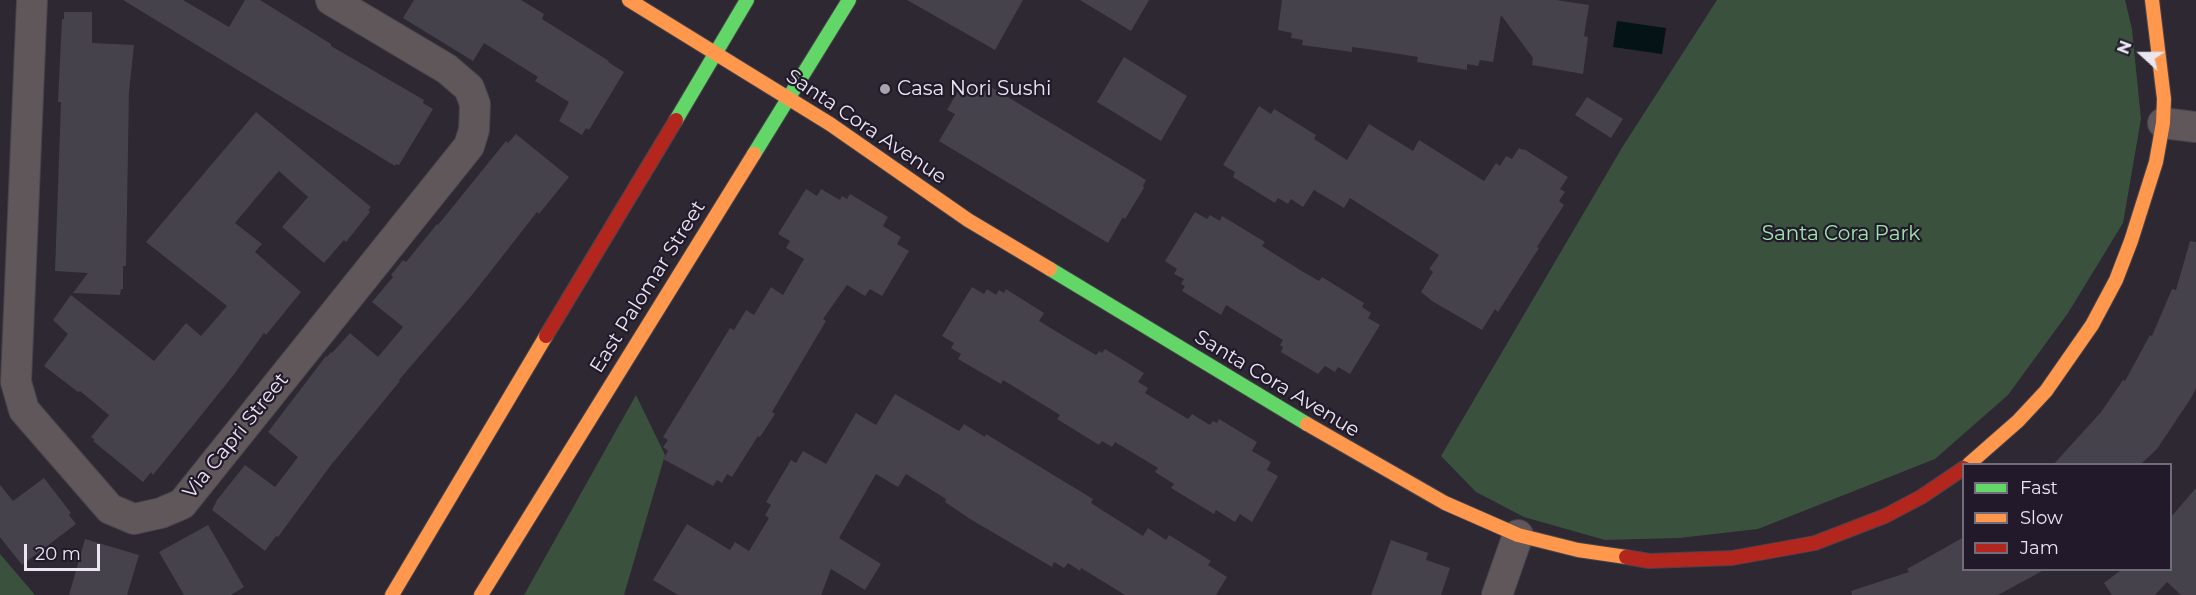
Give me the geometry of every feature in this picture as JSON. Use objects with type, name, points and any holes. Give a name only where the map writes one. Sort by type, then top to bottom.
[{"type":"street","name":"Via Capri Street","points":[[32,0],[16,382],[24,410],[110,509],[134,519],[161,513],[182,504],[469,146],[474,130],[475,104],[469,88],[447,69],[331,0]]},
{"type":"street","name":"Santa Cora Avenue","points":[[629,0],[830,124],[968,220],[1360,456],[1445,503],[1518,535],[1578,550],[1649,561],[1732,558],[1815,543],[1885,516],[1921,497],[1962,469]]},
{"type":"street","points":[[392,595],[747,0]]},
{"type":"street","name":"East Palomar Street","points":[[481,595],[849,0]]},
{"type":"street","points":[[1971,463],[2018,422],[2046,391],[2092,325],[2116,280],[2156,162],[2163,123],[2164,99],[2153,2]]},
{"type":"street","points":[[2163,123],[2196,127]]},
{"type":"street","points":[[1497,595],[1518,535]]},
{"type":"green space","name":"Santa Cora Park","points":[[1717,0],[2125,0],[2132,29],[2141,119],[2123,223],[2068,313],[2008,395],[1935,459],[1758,529],[1679,538],[1605,540],[1524,517],[1476,492],[1441,456],[1623,146]]},
{"type":"green space","points":[[636,395],[665,455],[624,595],[524,595]]},
{"type":"green space","points":[[0,554],[35,595],[0,595]]},
{"type":"shaded area","points":[[1617,21],[1666,28],[1662,54],[1613,47]]},
{"type":"building","points":[[123,0],[183,0],[229,27],[245,0],[260,0],[331,46],[424,100],[423,103],[433,109],[399,165],[395,166]]},
{"type":"building","points":[[414,0],[521,0],[544,14],[542,19],[624,72],[589,130],[586,128],[582,135],[559,121],[569,102],[535,81],[538,77],[484,43],[473,61],[403,18]]},
{"type":"building","points":[[907,0],[1023,0],[995,50]]},
{"type":"building","points":[[1080,0],[1149,0],[1131,31]]},
{"type":"building","points":[[1282,0],[1556,0],[1589,5],[1584,36],[1588,37],[1583,74],[1532,65],[1533,58],[1501,15],[1493,62],[1480,60],[1478,66],[1467,64],[1467,70],[1417,62],[1418,57],[1374,50],[1352,47],[1352,52],[1302,45],[1303,40],[1291,38],[1292,33],[1278,30]]},
{"type":"building","points":[[64,12],[92,12],[92,43],[134,45],[129,92],[126,266],[123,266],[123,289],[120,295],[73,293],[88,273],[55,271],[61,102],[58,102]]},
{"type":"building","points":[[1124,57],[1187,96],[1161,141],[1097,102]]},
{"type":"building","points":[[973,84],[988,93],[991,87],[1146,180],[1144,188],[1108,243],[939,141],[955,114],[947,110],[958,91],[966,96]]},
{"type":"building","points":[[1587,97],[1623,119],[1611,138],[1575,115]]},
{"type":"building","points":[[1259,106],[1271,114],[1274,109],[1316,135],[1314,139],[1347,160],[1369,124],[1413,151],[1419,140],[1484,181],[1496,163],[1500,166],[1506,156],[1512,159],[1519,148],[1524,149],[1568,177],[1560,189],[1565,192],[1559,201],[1564,205],[1498,312],[1495,309],[1482,330],[1432,301],[1421,292],[1433,272],[1429,269],[1439,255],[1350,198],[1344,208],[1314,190],[1303,207],[1291,199],[1288,204],[1278,198],[1275,203],[1233,177],[1235,172],[1223,165]]},
{"type":"building","points":[[256,112],[371,207],[368,210],[370,212],[346,242],[344,240],[324,263],[282,227],[308,197],[279,171],[261,192],[235,223],[262,244],[255,252],[301,292],[266,335],[264,333],[232,377],[153,475],[151,472],[143,482],[93,441],[95,440],[91,437],[109,415],[44,366],[68,334],[53,320],[71,295],[154,361],[186,323],[201,336],[227,306],[146,242]]},
{"type":"building","points":[[516,134],[569,177],[539,214],[537,212],[472,295],[399,380],[265,551],[212,510],[217,500],[245,465],[275,487],[298,457],[268,432],[326,356],[332,353],[350,333],[378,357],[403,327],[372,302],[393,277],[391,275],[403,260],[406,262],[506,141],[508,143]]},
{"type":"building","points":[[806,189],[817,196],[821,189],[840,200],[842,196],[847,199],[850,194],[888,217],[883,226],[901,237],[897,244],[909,251],[882,296],[870,289],[865,296],[847,285],[823,319],[826,321],[772,412],[775,414],[760,437],[758,436],[732,477],[727,474],[722,483],[717,480],[713,486],[663,459],[668,451],[663,447],[668,440],[663,437],[730,328],[734,330],[746,310],[754,315],[771,287],[783,295],[804,259],[786,248],[790,241],[778,234]]},
{"type":"building","points":[[1195,212],[1207,219],[1210,215],[1220,221],[1222,216],[1265,242],[1262,246],[1300,270],[1319,281],[1322,277],[1364,303],[1362,307],[1371,313],[1368,318],[1380,325],[1350,374],[1338,367],[1335,372],[1325,366],[1318,374],[1281,352],[1283,347],[1280,345],[1283,340],[1226,305],[1221,315],[1182,291],[1185,286],[1181,284],[1184,279],[1174,274],[1177,269],[1165,261]]},
{"type":"building","points":[[2190,241],[2196,242],[2196,388],[2157,449],[2142,463],[2055,463],[2101,412],[2123,380],[2125,381],[2150,335],[2152,336],[2172,289],[2176,290]]},
{"type":"building","points":[[972,287],[984,294],[987,289],[996,295],[999,290],[1004,293],[1006,289],[1044,313],[1039,321],[1057,332],[1096,355],[1105,349],[1144,373],[1138,382],[1148,388],[1145,393],[1188,419],[1192,414],[1210,425],[1213,421],[1217,423],[1219,419],[1257,442],[1252,451],[1271,462],[1267,470],[1278,476],[1252,522],[1240,514],[1235,522],[1216,510],[1214,514],[1171,488],[1174,484],[1155,472],[1158,468],[1115,442],[1112,447],[1102,441],[1099,445],[1057,419],[1060,415],[1003,380],[1001,384],[958,359],[961,354],[951,348],[954,343],[942,336]]},
{"type":"building","points":[[895,394],[959,431],[964,424],[985,437],[986,434],[1093,499],[1091,503],[1143,536],[1148,528],[1166,540],[1169,535],[1211,561],[1208,565],[1227,577],[1216,595],[1125,595],[1081,568],[1080,571],[1068,563],[1064,568],[1054,562],[1052,567],[970,519],[945,502],[946,499],[906,474],[898,487],[876,474],[839,538],[881,564],[865,590],[831,569],[821,595],[678,595],[653,580],[687,524],[730,550],[735,542],[749,551],[769,518],[765,515],[771,505],[766,502],[791,460],[796,463],[803,451],[826,464],[856,413],[876,425]]},
{"type":"building","points":[[44,478],[71,513],[69,515],[76,524],[22,565],[0,537],[0,485],[13,501]]},
{"type":"building","points":[[2196,488],[2196,595],[2181,595],[2167,582],[2155,595],[2112,595],[2104,583],[2120,571],[2172,571],[2172,516]]},
{"type":"building","points":[[208,525],[244,587],[231,595],[184,595],[159,552]]},
{"type":"building","points":[[1962,538],[1962,571],[2042,571],[1998,595],[1852,595],[1851,591],[1909,572],[1907,569]]},
{"type":"building","points":[[85,539],[139,555],[127,595],[69,595]]},
{"type":"building","points":[[1391,540],[1428,553],[1426,560],[1450,568],[1441,595],[1371,595]]},
{"type":"traffic: fast","points":[[676,120],[747,0]]},
{"type":"traffic: fast","points":[[754,154],[849,0]]},
{"type":"traffic: fast","points":[[1050,269],[1307,424]]},
{"type":"traffic: slow","points":[[629,0],[830,124],[968,220],[1050,269]]},
{"type":"traffic: slow","points":[[1970,463],[2018,421],[2046,391],[2092,325],[2116,280],[2156,162],[2163,123],[2164,99],[2152,0]]},
{"type":"traffic: slow","points":[[481,595],[754,154]]},
{"type":"traffic: slow","points":[[392,595],[546,336]]},
{"type":"traffic: slow","points":[[1307,424],[1445,503],[1518,535],[1578,550],[1626,557]]},
{"type":"traffic: jam","points":[[546,336],[676,120]]},
{"type":"traffic: jam","points":[[1626,557],[1649,561],[1732,558],[1815,543],[1885,516],[1921,497],[1962,469]]},
{"type":"place","name":"Casa Nori Sushi","points":[[885,89]]}]
